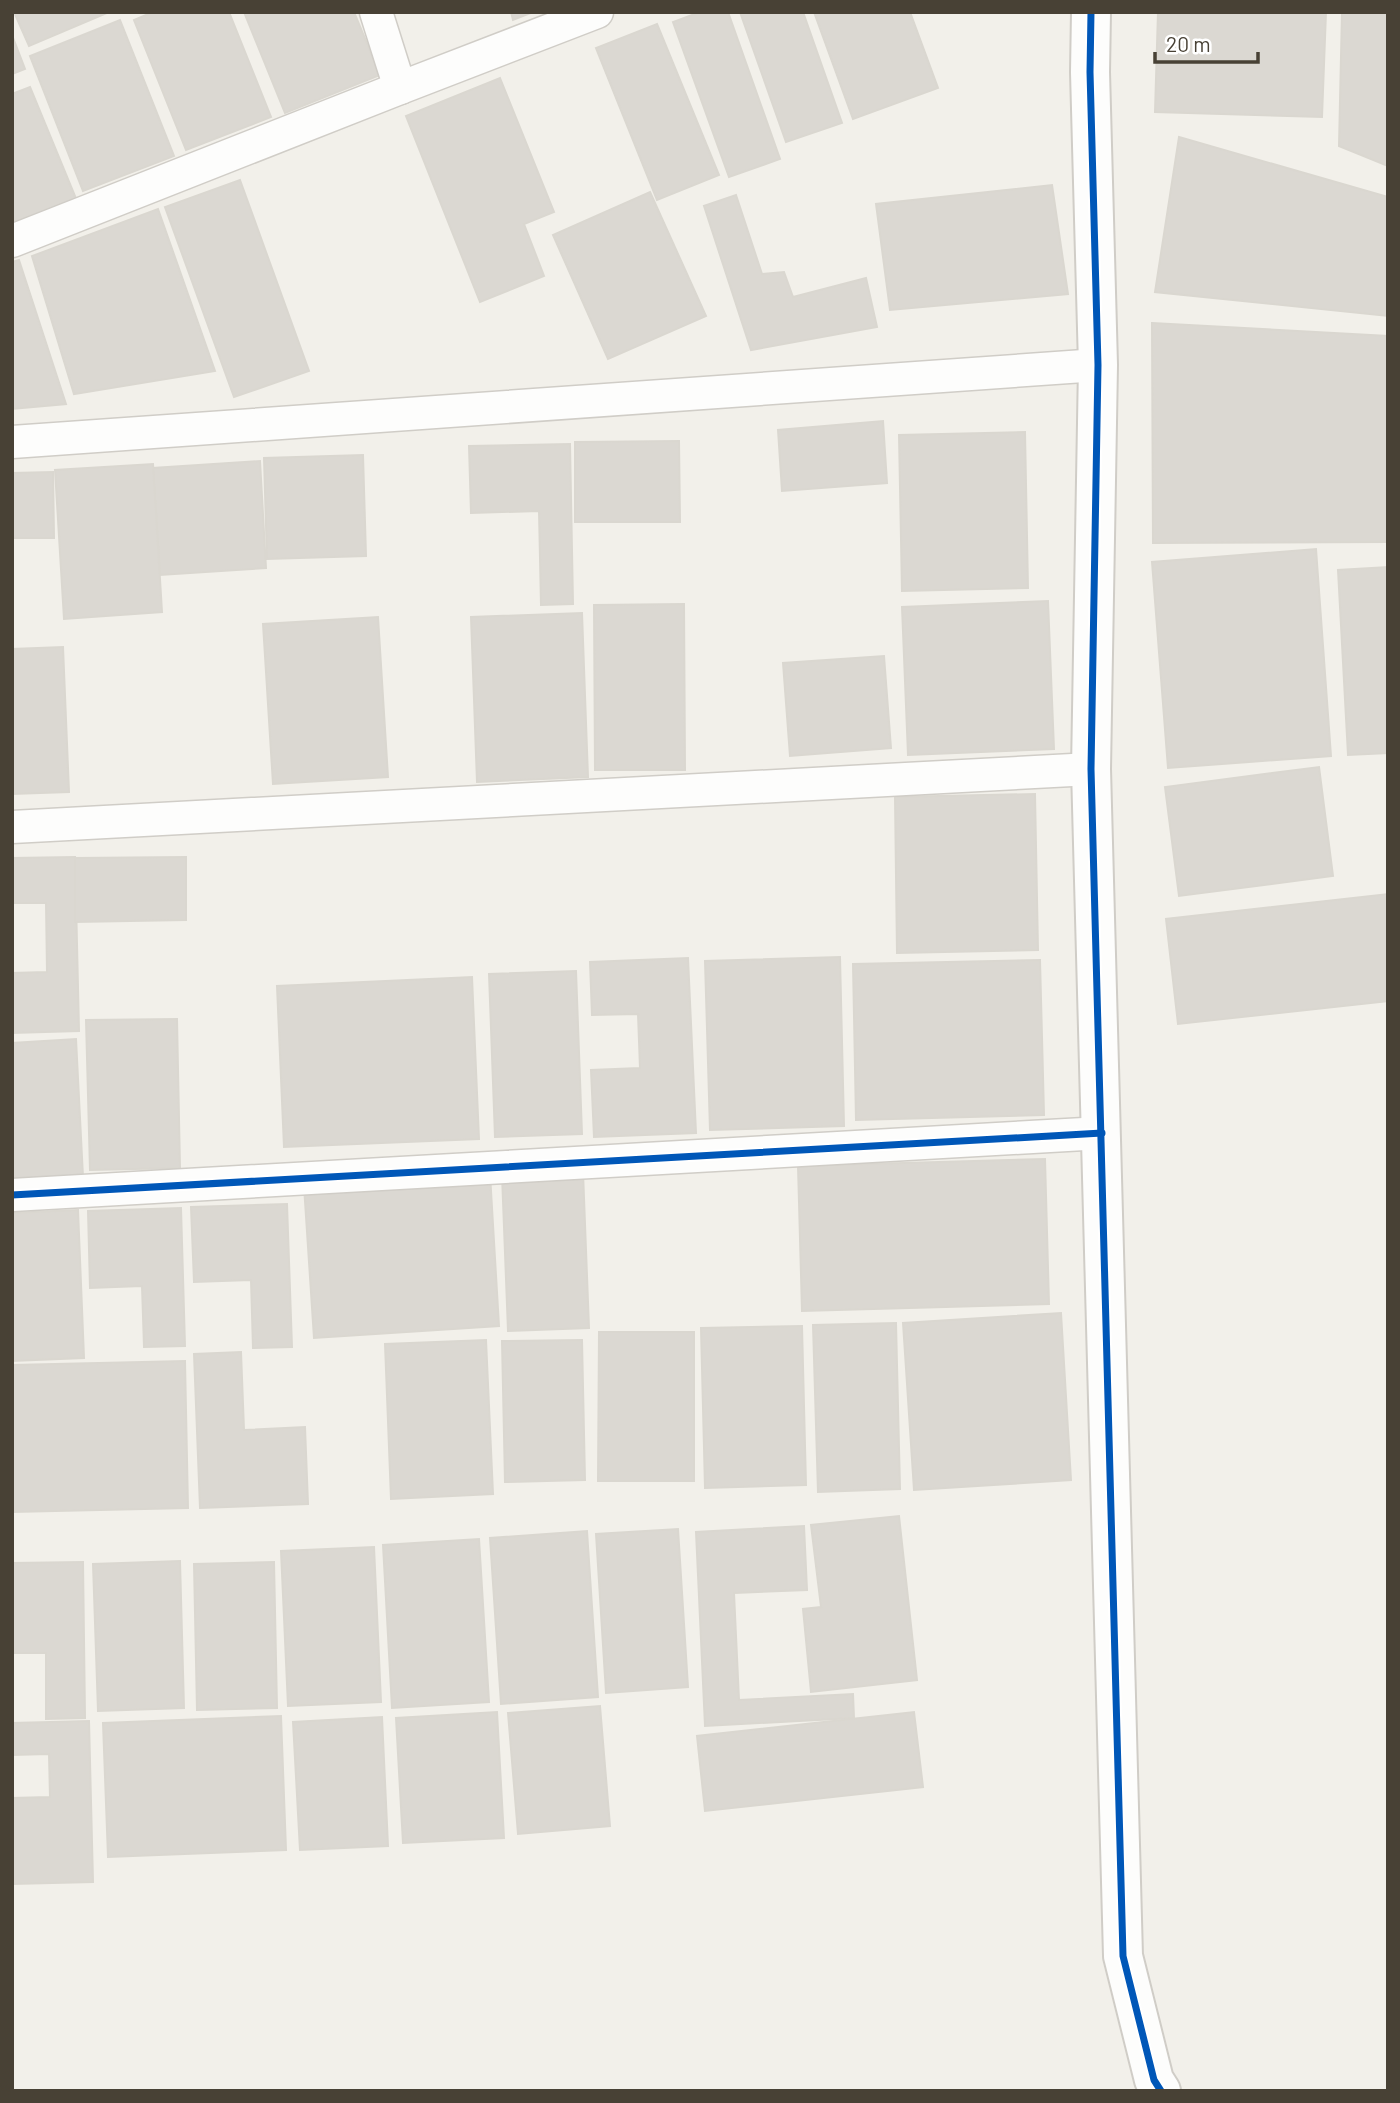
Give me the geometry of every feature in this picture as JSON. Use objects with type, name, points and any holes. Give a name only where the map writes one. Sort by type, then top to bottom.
[{"type":"street","points":[[376,12],[400,88]]},
{"type":"street","points":[[12,241],[597,12]]},
{"type":"street","points":[[1091,12],[1090,72],[1098,365],[1091,769],[1123,1956],[1154,2080],[1161,2091]]},
{"type":"street","points":[[12,442],[1098,365]]},
{"type":"street","points":[[12,827],[1091,769]]},
{"type":"street","points":[[12,1195],[1102,1133]]},
{"type":"building","points":[[14,12],[109,12],[29,46]]},
{"type":"building","points":[[153,12],[229,12],[271,117],[186,150],[134,20]]},
{"type":"building","points":[[244,12],[354,12],[380,75],[285,113]]},
{"type":"building","points":[[511,12],[533,12],[513,20]]},
{"type":"building","points":[[700,12],[728,12],[780,159],[729,177],[673,22]]},
{"type":"building","points":[[740,12],[803,12],[842,123],[786,142]]},
{"type":"building","points":[[814,12],[910,12],[938,88],[853,119]]},
{"type":"building","points":[[1158,12],[1326,12],[1322,117],[1155,112]]},
{"type":"building","points":[[1342,12],[1388,12],[1388,166],[1339,146]]},
{"type":"building","points":[[120,20],[174,156],[83,191],[30,56]]},
{"type":"building","points":[[657,24],[719,175],[657,200],[596,48]]},
{"type":"building","points":[[12,35],[25,69],[12,74]]},
{"type":"building","points":[[500,78],[554,212],[524,224],[544,276],[480,302],[406,116]]},
{"type":"building","points":[[30,87],[77,201],[12,228],[12,94]]},
{"type":"building","points":[[1179,137],[1388,197],[1388,316],[1155,292]]},
{"type":"building","points":[[240,180],[309,371],[234,397],[165,207]]},
{"type":"building","points":[[1052,185],[1068,294],[890,310],[876,204]]},
{"type":"building","points":[[650,192],[706,316],[608,359],[553,235]]},
{"type":"building","points":[[736,195],[762,274],[784,272],[793,297],[866,278],[877,327],[751,350],[704,206]]},
{"type":"building","points":[[158,209],[215,371],[74,394],[32,256]]},
{"type":"building","points":[[19,260],[66,404],[12,409],[12,262]]},
{"type":"building","points":[[1152,323],[1388,336],[1388,542],[1153,543]]},
{"type":"building","points":[[883,421],[887,483],[782,491],[778,430]]},
{"type":"building","points":[[1025,432],[1028,588],[902,591],[899,435]]},
{"type":"building","points":[[679,441],[680,522],[575,522],[575,442]]},
{"type":"building","points":[[570,444],[573,604],[541,605],[539,511],[471,513],[469,446]]},
{"type":"building","points":[[363,455],[366,556],[267,559],[264,458]]},
{"type":"building","points":[[260,461],[266,568],[160,575],[153,468]]},
{"type":"building","points":[[153,464],[162,612],[64,619],[55,470]]},
{"type":"building","points":[[53,472],[54,538],[12,538],[12,473]]},
{"type":"building","points":[[1316,549],[1331,756],[1168,768],[1152,562]]},
{"type":"building","points":[[1388,567],[1388,753],[1348,755],[1338,570]]},
{"type":"building","points":[[1048,601],[1054,749],[908,755],[902,607]]},
{"type":"building","points":[[684,604],[685,770],[595,770],[594,605]]},
{"type":"building","points":[[582,613],[588,777],[477,782],[471,617]]},
{"type":"building","points":[[378,617],[388,777],[273,784],[263,624]]},
{"type":"building","points":[[63,647],[69,792],[12,794],[12,649]]},
{"type":"building","points":[[884,656],[891,748],[790,756],[783,663]]},
{"type":"building","points":[[1319,767],[1333,876],[1179,896],[1165,787]]},
{"type":"building","points":[[1035,794],[1038,950],[897,953],[895,797]]},
{"type":"building","points":[[75,857],[79,1031],[12,1033],[12,973],[47,972],[46,903],[12,903],[12,858]]},
{"type":"building","points":[[186,857],[186,920],[75,922],[75,858]]},
{"type":"building","points":[[1388,894],[1388,1001],[1178,1024],[1166,919]]},
{"type":"building","points":[[840,957],[844,1126],[710,1130],[705,961]]},
{"type":"building","points":[[688,958],[696,1133],[594,1137],[591,1070],[640,1068],[638,1014],[592,1015],[590,962]]},
{"type":"building","points":[[1040,960],[1044,1115],[856,1120],[853,964]]},
{"type":"building","points":[[576,971],[582,1134],[495,1137],[489,974]]},
{"type":"building","points":[[472,977],[479,1139],[284,1147],[277,986]]},
{"type":"building","points":[[177,1019],[180,1168],[90,1170],[86,1020]]},
{"type":"building","points":[[76,1039],[83,1177],[12,1181],[12,1043]]},
{"type":"building","points":[[1045,1159],[1049,1304],[802,1311],[798,1166]]},
{"type":"building","points":[[583,1172],[589,1328],[508,1331],[502,1175]]},
{"type":"building","points":[[490,1174],[499,1326],[314,1338],[304,1186]]},
{"type":"building","points":[[287,1204],[292,1347],[253,1348],[251,1280],[194,1282],[191,1207]]},
{"type":"building","points":[[181,1208],[185,1346],[144,1347],[142,1286],[90,1288],[88,1211]]},
{"type":"building","points":[[78,1210],[84,1358],[12,1361],[12,1213]]},
{"type":"building","points":[[1061,1313],[1071,1480],[914,1490],[903,1323]]},
{"type":"building","points":[[896,1323],[900,1489],[818,1492],[813,1325]]},
{"type":"building","points":[[802,1326],[806,1485],[705,1488],[701,1328]]},
{"type":"building","points":[[599,1332],[694,1332],[694,1481],[598,1481]]},
{"type":"building","points":[[486,1340],[493,1494],[391,1499],[385,1344]]},
{"type":"building","points":[[582,1340],[585,1480],[505,1482],[502,1341]]},
{"type":"building","points":[[241,1352],[244,1430],[305,1427],[308,1504],[200,1508],[194,1354]]},
{"type":"building","points":[[185,1361],[188,1508],[12,1512],[12,1365]]},
{"type":"building","points":[[899,1516],[917,1680],[811,1692],[803,1609],[821,1607],[811,1525]]},
{"type":"building","points":[[804,1526],[807,1590],[734,1593],[739,1700],[853,1694],[854,1718],[705,1726],[696,1532]]},
{"type":"building","points":[[678,1529],[688,1687],[606,1693],[596,1534]]},
{"type":"building","points":[[587,1531],[598,1697],[501,1704],[490,1538]]},
{"type":"building","points":[[479,1539],[489,1702],[392,1708],[383,1545]]},
{"type":"building","points":[[374,1547],[381,1702],[288,1706],[281,1551]]},
{"type":"building","points":[[180,1561],[184,1708],[98,1711],[93,1564]]},
{"type":"building","points":[[83,1562],[85,1718],[46,1719],[46,1653],[12,1653],[12,1563]]},
{"type":"building","points":[[274,1562],[277,1708],[197,1710],[194,1564]]},
{"type":"building","points":[[600,1706],[610,1826],[518,1834],[508,1713]]},
{"type":"building","points":[[497,1712],[504,1838],[403,1843],[396,1718]]},
{"type":"building","points":[[914,1712],[923,1787],[705,1811],[697,1736]]},
{"type":"building","points":[[281,1716],[286,1850],[108,1857],[103,1723]]},
{"type":"building","points":[[382,1717],[388,1846],[300,1850],[293,1722]]},
{"type":"building","points":[[89,1721],[93,1882],[12,1884],[12,1798],[50,1797],[49,1754],[12,1755],[12,1723]]},
{"type":"cycle path","points":[[1091,12],[1090,72],[1098,365],[1091,769],[1123,1956],[1154,2080],[1161,2091]]},
{"type":"cycle path","points":[[12,1195],[1102,1133]]}]
